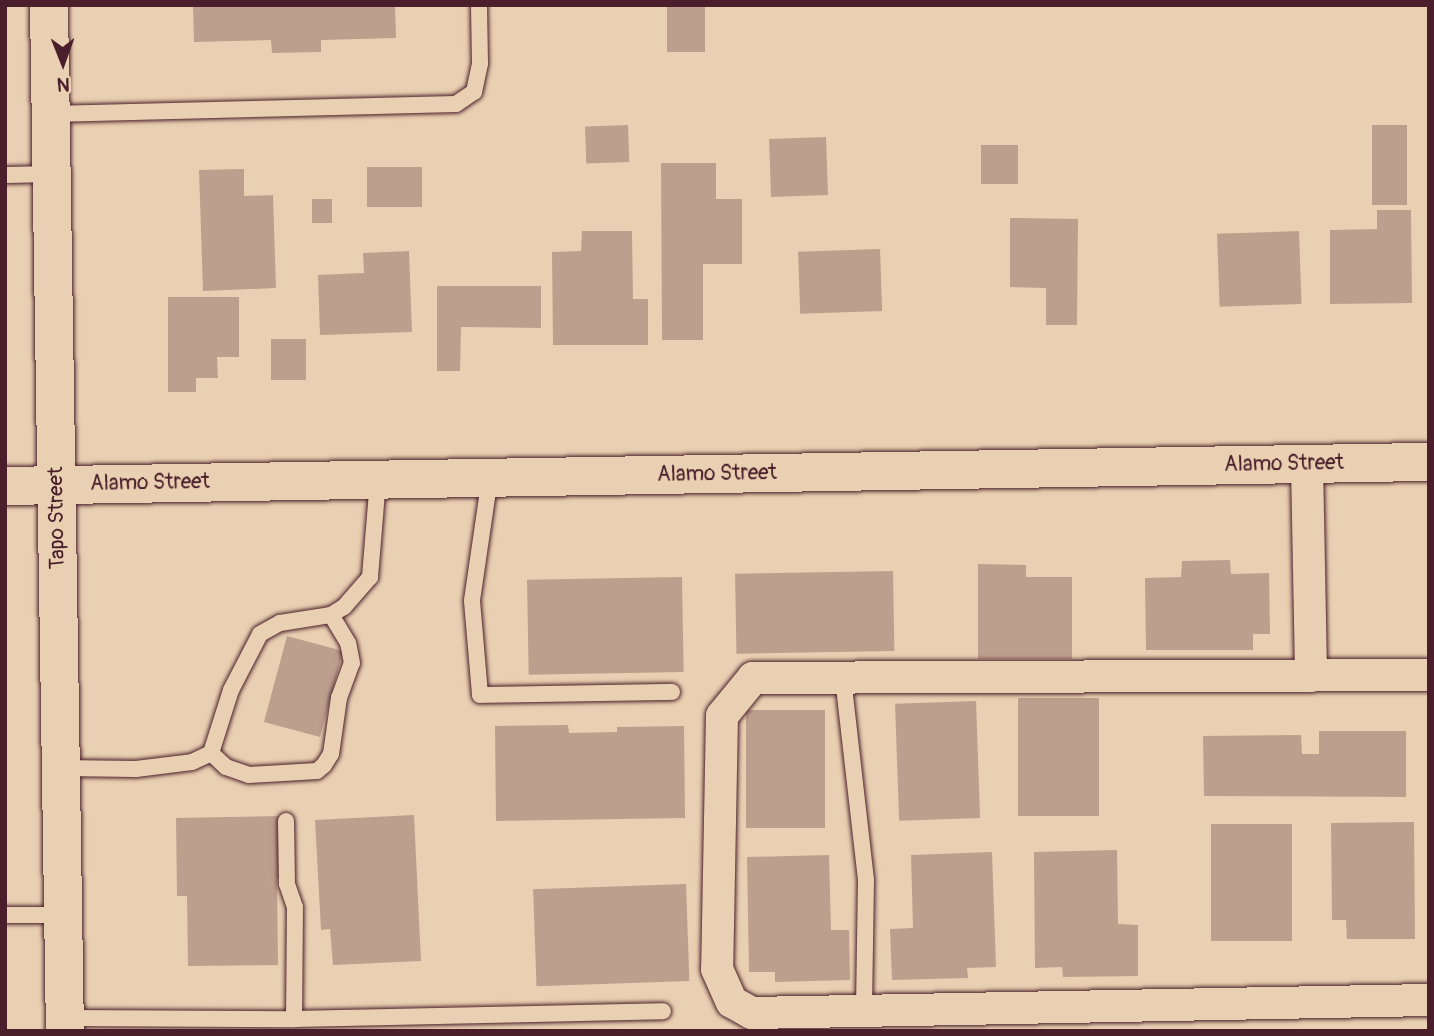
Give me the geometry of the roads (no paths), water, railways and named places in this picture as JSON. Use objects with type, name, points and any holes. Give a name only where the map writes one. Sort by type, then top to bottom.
[{"type":"main road","name":"Tapo Street","points":[[49,5],[66,1025]]},
{"type":"main road","name":"Alamo Street","points":[[5,486],[1429,461]]},
{"type":"street","points":[[1307,464],[1311,676]]},
{"type":"street","points":[[1429,675],[753,678],[722,716],[717,969],[732,1002],[752,1013],[1429,1000]]},
{"type":"lane","points":[[51,114],[456,104],[474,92],[480,63],[478,5]]},
{"type":"lane","points":[[5,175],[52,174]]},
{"type":"lane","points":[[489,477],[472,601],[480,695],[672,692]]},
{"type":"lane","points":[[61,768],[136,769],[192,762],[211,753],[231,690],[260,634],[281,623],[331,615],[344,607],[370,577],[378,479]]},
{"type":"lane","points":[[211,753],[226,767],[249,775],[317,771],[324,765],[331,754],[339,698],[352,663],[348,643],[331,615]]},
{"type":"lane","points":[[843,678],[866,880],[864,1011]]},
{"type":"lane","points":[[286,821],[287,884],[295,907],[295,1019]]},
{"type":"lane","points":[[5,915],[64,915]]},
{"type":"lane","points":[[66,1025],[663,1011]]}]
